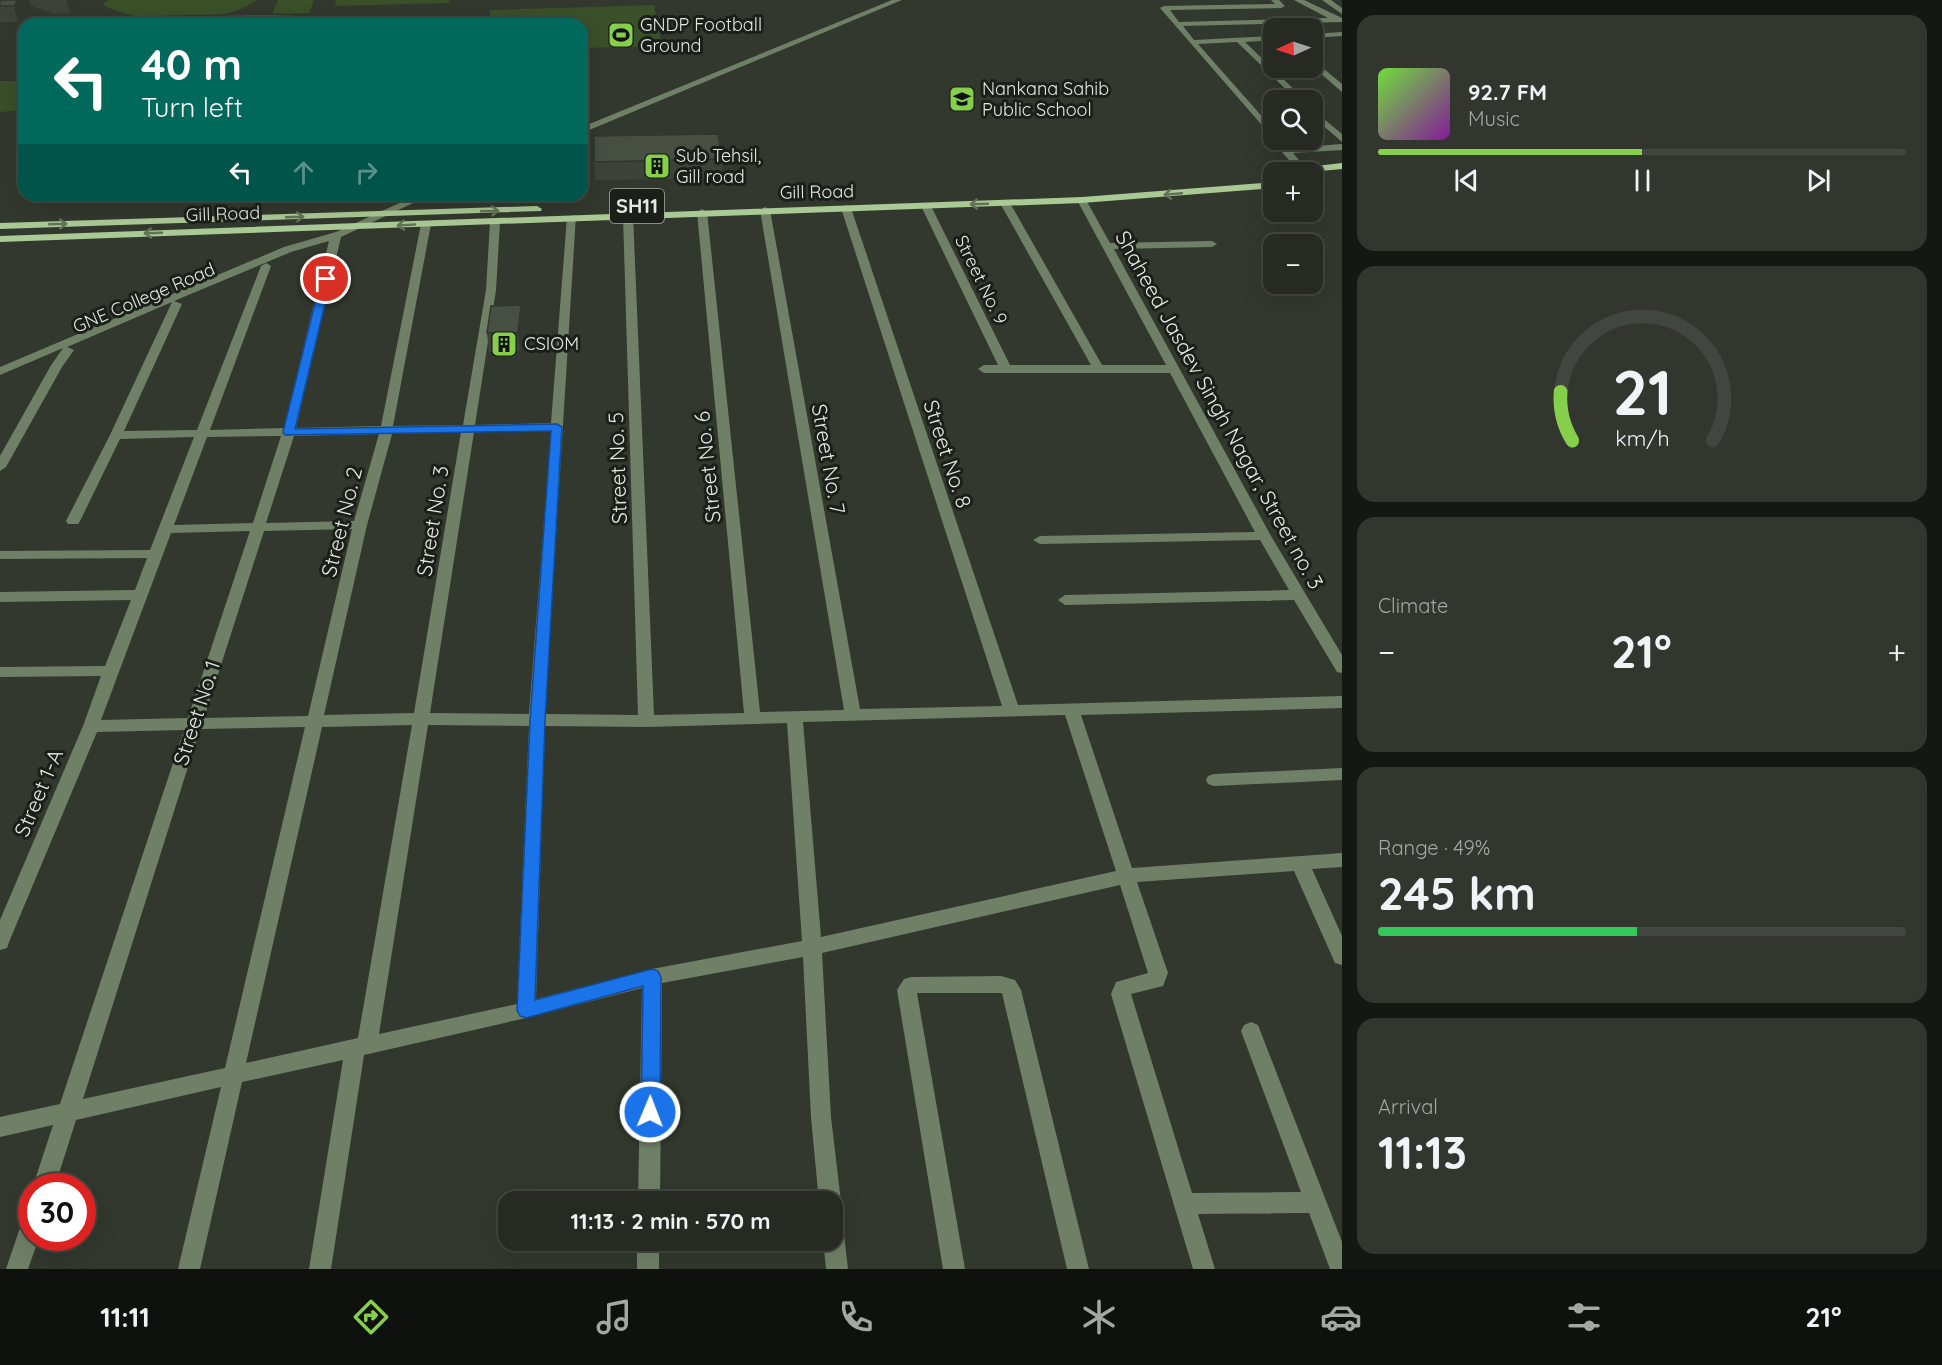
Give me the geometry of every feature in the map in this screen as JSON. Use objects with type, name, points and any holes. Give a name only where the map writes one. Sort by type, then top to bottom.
[{"type":"main road","points":[[1323,168],[1342,166]]},
{"type":"main road","name":"Gill Road","points":[[0,226],[1082,191],[1263,175]]},
{"type":"main road","points":[[1323,179],[1342,176]]},
{"type":"main road","name":"Gill Road","points":[[0,239],[495,222],[628,214],[1082,200],[1173,195],[1263,185]]},
{"type":"street","points":[[588,128],[898,0]]},
{"type":"street","points":[[1221,0],[1228,7]]},
{"type":"street","points":[[1263,119],[1164,8],[1281,6],[1275,0]]},
{"type":"street","points":[[1298,0],[1341,18]]},
{"type":"street","points":[[1326,0],[1341,18]]},
{"type":"street","points":[[1176,24],[1341,18]]},
{"type":"street","points":[[1323,35],[1342,34]]},
{"type":"street","points":[[1192,42],[1263,39]]},
{"type":"street","points":[[1239,40],[1291,90]]},
{"type":"street","points":[[1323,71],[1342,89]]},
{"type":"street","points":[[1325,124],[1342,123]]},
{"type":"street","points":[[1325,124],[1342,139]]},
{"type":"street","points":[[1286,151],[1342,147]]},
{"type":"street","points":[[1286,151],[1295,162]]},
{"type":"street","name":"Shaheed Jasdev Singh Nagar, Street no. 3","points":[[1082,200],[1264,536],[1342,668]]},
{"type":"street","name":"GNE College Road","points":[[0,371],[288,249],[299,248],[336,235],[412,201]]},
{"type":"street","points":[[1005,203],[1098,368]]},
{"type":"street","name":"Street No. 9","points":[[926,206],[1006,369]]},
{"type":"street","name":"Street No. 8","points":[[846,208],[1012,712]]},
{"type":"street","name":"Street No. 7","points":[[765,210],[853,714]]},
{"type":"street","name":"Street No. 6","points":[[702,212],[753,718]]},
{"type":"street","name":"Street No. 5","points":[[628,214],[646,721]]},
{"type":"street","points":[[526,1010],[537,721],[572,217]]},
{"type":"street","name":"Street No. 3","points":[[320,1269],[423,719],[491,290],[495,222]]},
{"type":"street","name":"Street No. 2","points":[[189,1269],[360,525],[386,432],[426,224]]},
{"type":"street","name":"Street No. 1","points":[[48,1173],[289,432],[336,235]]},
{"type":"street","points":[[1108,246],[1212,244]]},
{"type":"street","name":"GNE College Road","points":[[0,380],[295,254],[299,248]]},
{"type":"street","name":"Street 1-A","points":[[0,942],[91,726],[266,266]]},
{"type":"street","points":[[73,521],[116,435],[176,304]]},
{"type":"street","points":[[0,467],[56,367],[68,350]]},
{"type":"street","points":[[984,369],[1174,369]]},
{"type":"street","points":[[116,435],[386,432],[557,427]]},
{"type":"street","points":[[167,529],[360,525]]},
{"type":"street","points":[[1040,540],[1264,536]]},
{"type":"street","points":[[0,555],[158,554]]},
{"type":"street","points":[[0,597],[141,595]]},
{"type":"street","points":[[1065,600],[1298,595]]},
{"type":"street","points":[[0,672],[111,671]]},
{"type":"street","points":[[91,726],[423,719],[646,721],[1342,702]]},
{"type":"street","points":[[1071,709],[1158,977],[1156,980],[1123,988],[1121,994],[1204,1269]]},
{"type":"street","points":[[795,717],[812,947],[821,1117],[829,1191]]},
{"type":"street","points":[[1214,780],[1342,774]]},
{"type":"street","points":[[0,1127],[361,1048],[526,1010],[652,977],[812,947],[1126,876],[1342,860]]},
{"type":"street","points":[[1300,863],[1342,957]]},
{"type":"street","points":[[649,1191],[652,977]]},
{"type":"street","points":[[954,1269],[906,990],[911,985],[1001,984],[1008,986],[1011,990],[1078,1269]]},
{"type":"street","points":[[1251,1031],[1341,1269]]},
{"type":"street","points":[[1185,1204],[1315,1202]]},
{"type":"street","points":[[17,1269],[23,1251]]},
{"type":"street","points":[[648,1251],[648,1269]]},
{"type":"street","points":[[835,1251],[837,1269]]},
{"type":"green space","points":[[107,0],[257,0],[224,14],[203,18],[152,18],[119,12],[103,5]]},
{"type":"green space","points":[[278,0],[314,0],[309,13],[272,14]]},
{"type":"green space","points":[[336,0],[449,0],[449,3],[335,6]]},
{"type":"green space","name":"GNDP Football Ground","points":[[654,5],[662,46],[588,48],[588,18],[490,18],[490,10]]},
{"type":"green space","points":[[0,81],[18,81],[18,110],[0,112]]},
{"type":"building","points":[[0,0],[18,0],[14,6],[0,6]]},
{"type":"building","points":[[266,14],[295,15],[294,18],[136,17]]},
{"type":"building","points":[[718,134],[722,159],[594,162],[594,136]]},
{"type":"building","points":[[521,305],[518,333],[487,333],[491,306]]},
{"type":"place","name":"GNDP Football Ground","points":[[621,35]]},
{"type":"place","name":"Nankana Sahib Public School","points":[[962,99]]},
{"type":"place","name":"Sub Tehsil, Gill road","points":[[657,166]]},
{"type":"place","name":"CSIOM","points":[[504,344]]},
{"type":"route","points":[[326,279],[289,432],[386,432],[557,427],[537,721],[526,1010],[652,977],[650,1112]]}]
